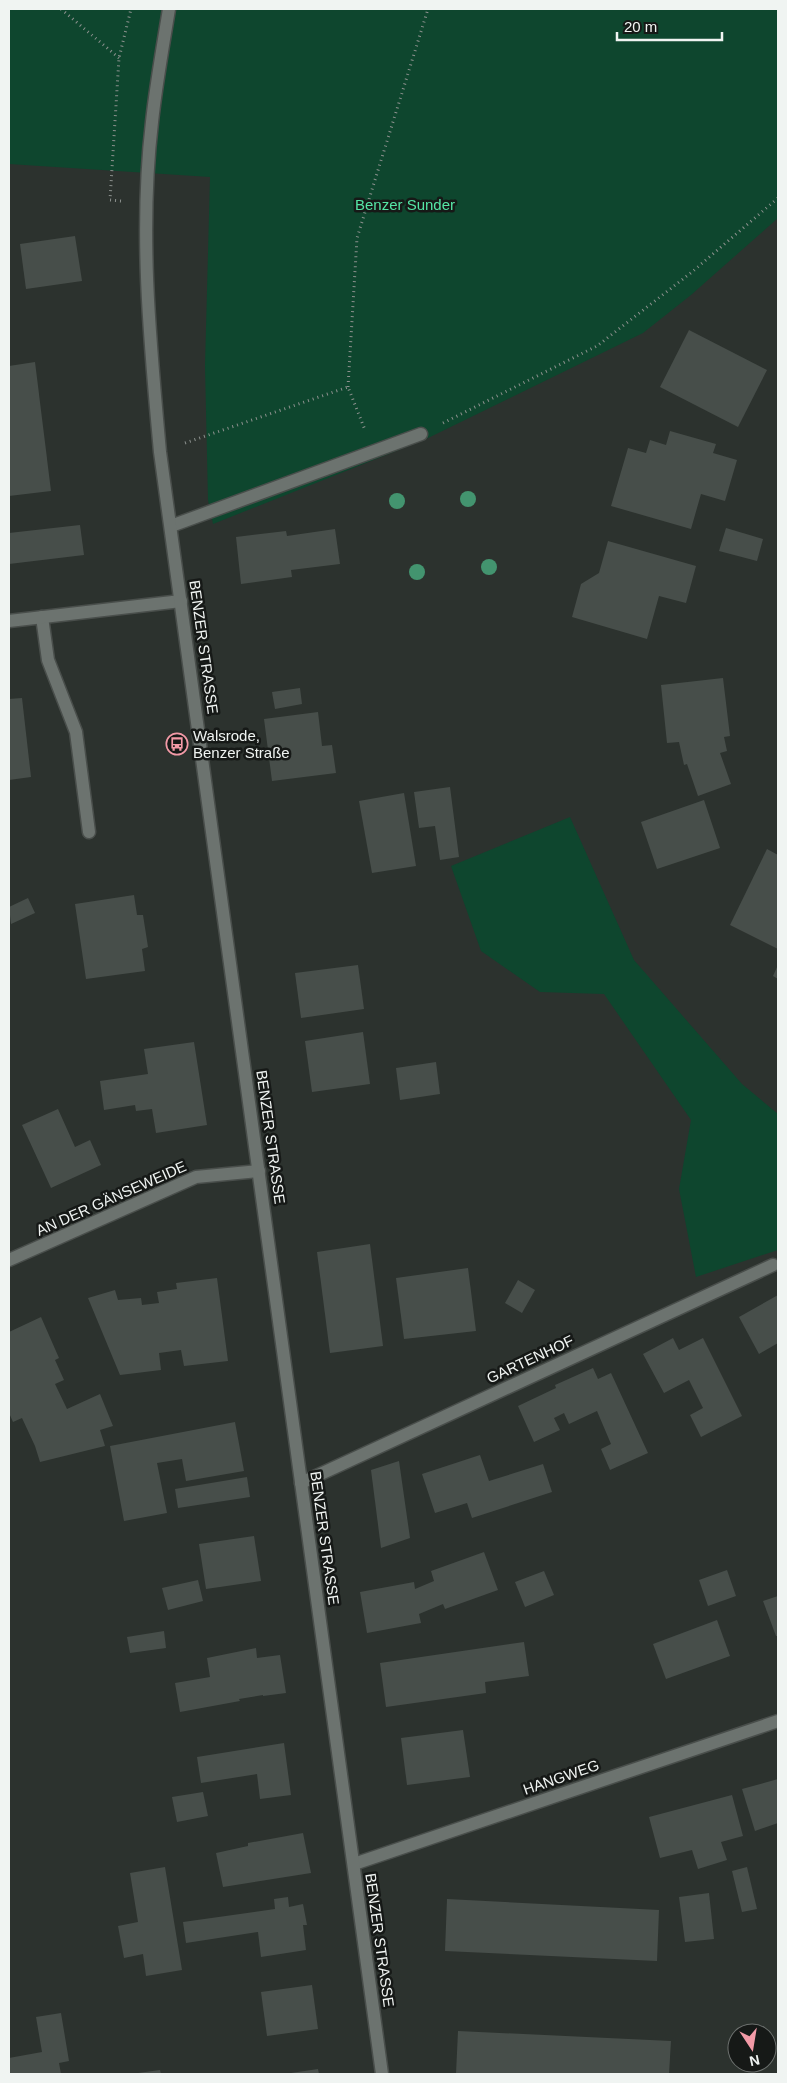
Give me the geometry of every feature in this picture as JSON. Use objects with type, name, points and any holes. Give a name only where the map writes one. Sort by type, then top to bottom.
[{"type":"street","name":"BENZER STRASSE","points":[[169,9],[152,122],[147,203],[149,329],[160,452],[382,2074]]},
{"type":"street","points":[[171,526],[421,434]]},
{"type":"street","points":[[9,621],[181,601]]},
{"type":"street","points":[[42,617],[48,660],[76,732],[89,832]]},
{"type":"street","name":"AN DER GÄNSEWEIDE","points":[[9,1260],[196,1177],[259,1170]]},
{"type":"street","name":"GARTENHOF","points":[[301,1483],[773,1264]]},
{"type":"street","name":"HANGWEG","points":[[354,1864],[778,1721]]},
{"type":"path","points":[[60,9],[119,58]]},
{"type":"path","points":[[131,9],[119,58],[110,200],[147,203]]},
{"type":"path","points":[[373,451],[348,387],[357,238],[428,9]]},
{"type":"path","points":[[421,434],[597,346],[692,272],[778,198]]},
{"type":"path","points":[[160,452],[348,387]]},
{"type":"green space","name":"Benzer Sunder","points":[[9,9],[778,9],[778,218],[691,295],[643,333],[426,439],[213,524],[208,500],[205,366],[210,177],[9,164]]},
{"type":"green space","points":[[570,817],[634,960],[742,1084],[778,1114],[778,1250],[696,1277],[679,1189],[691,1120],[604,994],[540,992],[481,951],[451,866]]},
{"type":"building","points":[[75,236],[82,281],[26,289],[20,244]]},
{"type":"building","points":[[689,330],[767,370],[738,427],[660,387]]},
{"type":"building","points":[[35,362],[51,491],[9,496],[9,366]]},
{"type":"building","points":[[670,431],[716,444],[713,453],[737,460],[725,501],[701,494],[691,529],[611,506],[628,448],[646,453],[650,440],[666,445]]},
{"type":"building","points":[[80,525],[84,555],[9,564],[9,533]]},
{"type":"building","points":[[726,528],[763,539],[757,561],[719,551]]},
{"type":"building","points":[[335,529],[340,564],[291,570],[292,577],[241,584],[236,537],[286,531],[287,536]]},
{"type":"building","points":[[608,541],[696,566],[686,603],[659,596],[647,639],[572,617],[581,584],[599,573]]},
{"type":"building","points":[[723,678],[730,736],[724,737],[727,751],[720,753],[731,784],[698,796],[687,764],[684,765],[679,742],[667,743],[661,685]]},
{"type":"building","points":[[300,688],[302,704],[275,709],[272,692]]},
{"type":"building","points":[[22,698],[31,777],[9,780],[9,699]]},
{"type":"building","points":[[318,712],[322,746],[332,745],[336,773],[272,781],[264,719]]},
{"type":"building","points":[[450,787],[459,857],[440,860],[435,826],[419,828],[414,792]]},
{"type":"building","points":[[404,793],[416,866],[372,873],[359,801]]},
{"type":"building","points":[[704,800],[720,848],[657,869],[641,822]]},
{"type":"building","points":[[767,849],[778,855],[778,949],[730,925]]},
{"type":"building","points":[[134,895],[137,915],[143,915],[148,947],[142,949],[145,971],[86,979],[75,904]]},
{"type":"building","points":[[28,898],[35,913],[11,924],[9,907]]},
{"type":"building","points":[[358,965],[364,1009],[301,1018],[295,973]]},
{"type":"building","points":[[778,965],[778,979],[773,976]]},
{"type":"building","points":[[363,1032],[370,1084],[312,1092],[305,1041]]},
{"type":"building","points":[[194,1042],[207,1125],[156,1133],[152,1109],[136,1111],[135,1105],[104,1110],[100,1081],[148,1074],[144,1049]]},
{"type":"building","points":[[436,1062],[440,1094],[400,1100],[396,1068]]},
{"type":"building","points":[[58,1109],[75,1147],[90,1140],[101,1165],[51,1188],[22,1125]]},
{"type":"building","points":[[370,1244],[383,1346],[330,1353],[317,1252]]},
{"type":"building","points":[[468,1268],[476,1331],[404,1339],[396,1278]]},
{"type":"building","points":[[217,1278],[228,1361],[184,1366],[181,1350],[159,1353],[161,1370],[120,1375],[88,1298],[115,1290],[118,1300],[141,1298],[142,1305],[159,1303],[157,1292],[177,1289],[176,1283]]},
{"type":"building","points":[[518,1280],[535,1290],[522,1313],[505,1303]]},
{"type":"building","points":[[778,1295],[778,1343],[759,1354],[739,1317]]},
{"type":"building","points":[[41,1317],[59,1358],[55,1360],[64,1380],[55,1384],[67,1409],[100,1394],[113,1426],[100,1430],[105,1446],[40,1462],[22,1418],[13,1422],[9,1413],[9,1332]]},
{"type":"building","points":[[673,1338],[679,1350],[703,1338],[742,1416],[701,1437],[690,1415],[703,1408],[689,1380],[664,1393],[643,1354]]},
{"type":"building","points":[[593,1368],[598,1379],[611,1373],[648,1453],[610,1470],[601,1449],[611,1444],[597,1411],[569,1424],[564,1413],[554,1418],[560,1430],[534,1442],[518,1406],[556,1388],[555,1385]]},
{"type":"building","points":[[235,1422],[244,1471],[186,1481],[182,1459],[157,1463],[167,1513],[124,1521],[110,1446]]},
{"type":"building","points":[[480,1455],[489,1481],[543,1464],[552,1492],[472,1518],[467,1503],[435,1513],[422,1474]]},
{"type":"building","points":[[399,1461],[410,1538],[381,1548],[371,1470]]},
{"type":"building","points":[[247,1477],[250,1497],[178,1508],[175,1489]]},
{"type":"building","points":[[254,1536],[261,1581],[206,1589],[199,1544]]},
{"type":"building","points":[[484,1552],[498,1590],[445,1609],[443,1604],[419,1614],[421,1623],[367,1633],[360,1592],[414,1582],[415,1589],[434,1581],[431,1571]]},
{"type":"building","points":[[727,1570],[736,1596],[708,1606],[699,1580]]},
{"type":"building","points":[[544,1571],[554,1595],[525,1607],[515,1582]]},
{"type":"building","points":[[198,1580],[203,1601],[168,1610],[162,1588]]},
{"type":"building","points":[[778,1596],[778,1636],[776,1636],[763,1601]]},
{"type":"building","points":[[717,1620],[730,1656],[666,1679],[653,1644]]},
{"type":"building","points":[[164,1631],[166,1648],[130,1653],[127,1637]]},
{"type":"building","points":[[524,1642],[529,1676],[485,1682],[486,1693],[386,1707],[380,1663]]},
{"type":"building","points":[[256,1648],[257,1658],[280,1655],[286,1693],[239,1699],[240,1701],[180,1712],[175,1683],[210,1677],[207,1658]]},
{"type":"building","points":[[463,1730],[470,1777],[407,1785],[401,1738]]},
{"type":"building","points":[[284,1743],[291,1795],[260,1799],[257,1774],[201,1783],[197,1757]]},
{"type":"building","points":[[778,1779],[778,1823],[755,1831],[742,1789]]},
{"type":"building","points":[[203,1792],[208,1816],[177,1822],[172,1797]]},
{"type":"building","points":[[732,1795],[743,1836],[721,1842],[727,1860],[698,1869],[692,1850],[660,1858],[649,1817]]},
{"type":"building","points":[[303,1833],[311,1873],[223,1887],[216,1853],[248,1846],[248,1843]]},
{"type":"building","points":[[165,1867],[182,1970],[146,1976],[143,1954],[124,1958],[118,1926],[138,1922],[130,1873]]},
{"type":"building","points":[[747,1867],[757,1909],[742,1912],[732,1871]]},
{"type":"building","points":[[709,1893],[714,1939],[685,1942],[679,1897]]},
{"type":"building","points":[[288,1897],[289,1907],[303,1904],[307,1925],[303,1925],[306,1950],[261,1957],[258,1932],[186,1943],[183,1922],[275,1909],[274,1899]]},
{"type":"building","points":[[447,1899],[659,1910],[657,1961],[445,1951]]},
{"type":"building","points":[[312,1985],[318,2029],[267,2036],[261,1992]]},
{"type":"building","points":[[61,2013],[69,2061],[59,2063],[61,2074],[9,2074],[9,2058],[42,2052],[36,2017]]},
{"type":"building","points":[[458,2031],[671,2041],[669,2074],[456,2074]]},
{"type":"building","points":[[318,2069],[319,2074],[291,2074],[291,2073]]},
{"type":"building","points":[[160,2070],[161,2074],[138,2074],[138,2073]]},
{"type":"place","name":"Walsrode, Benzer Straße","points":[[177,744]]}]
